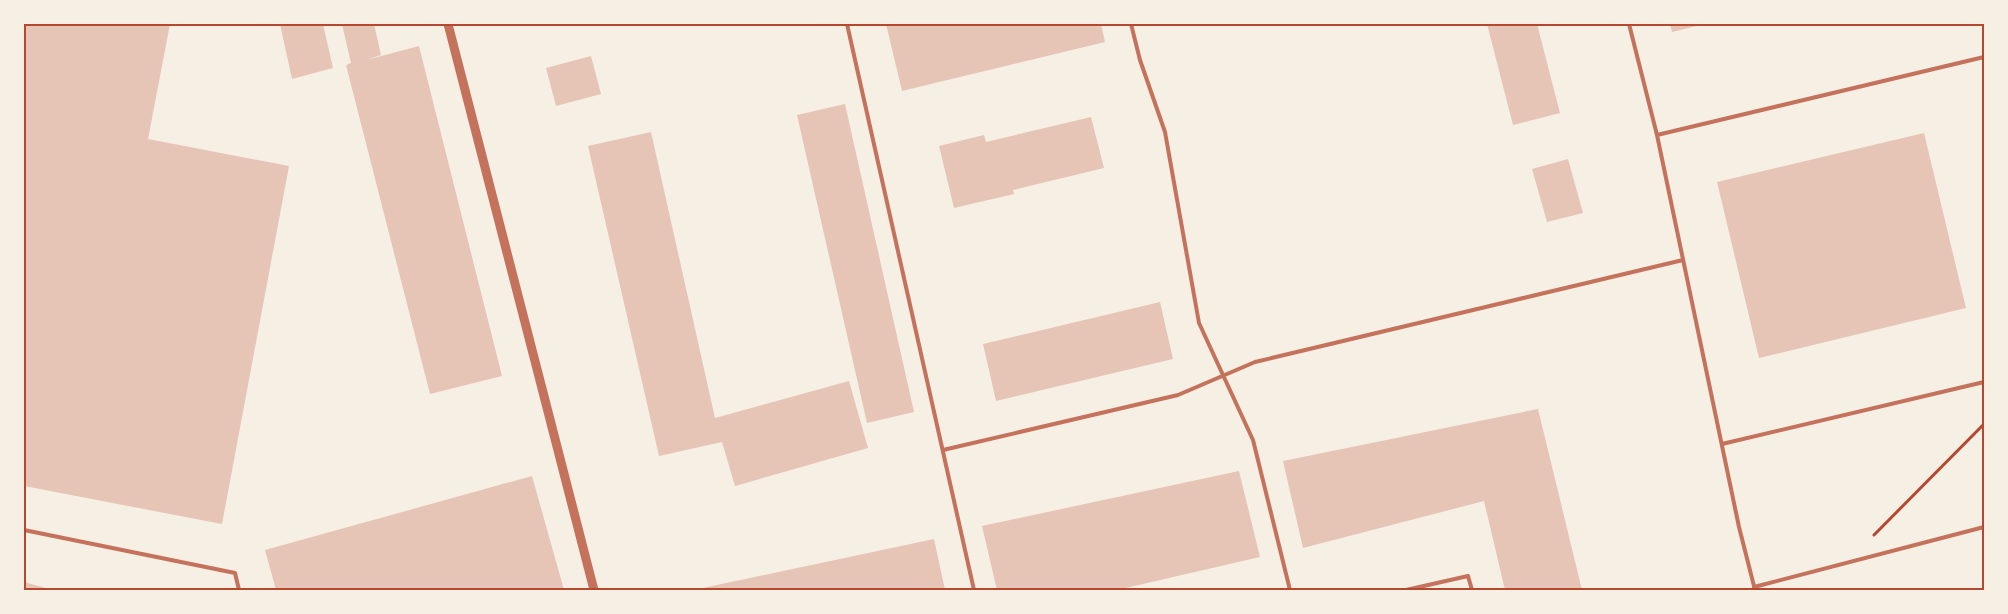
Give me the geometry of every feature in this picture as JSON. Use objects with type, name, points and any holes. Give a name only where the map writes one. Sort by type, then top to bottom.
[{"type":"street","points":[[448,24],[594,590]]},
{"type":"lane","points":[[847,24],[974,590]]},
{"type":"lane","points":[[1131,24],[1140,60],[1165,132],[1199,323],[1253,440],[1290,590]]},
{"type":"lane","points":[[1629,24],[1657,135],[1739,527],[1755,589],[1984,527]]},
{"type":"lane","points":[[1657,135],[1984,57]]},
{"type":"lane","points":[[943,450],[1178,394],[1255,362],[1683,260]]},
{"type":"lane","points":[[1722,444],[1984,382]]},
{"type":"lane","points":[[24,530],[235,573],[239,590]]},
{"type":"lane","points":[[1406,590],[1468,576],[1472,590]]},
{"type":"path","points":[[1874,535],[1984,424]]},
{"type":"building","points":[[24,24],[170,24],[148,139],[289,166],[222,524],[24,486]]},
{"type":"building","points":[[280,24],[323,24],[333,68],[292,79]]},
{"type":"building","points":[[342,24],[374,24],[381,55],[366,60],[419,46],[502,376],[430,394],[346,65],[351,63]]},
{"type":"building","points":[[886,24],[1101,24],[1105,42],[902,91]]},
{"type":"building","points":[[1487,24],[1537,24],[1560,113],[1513,125]]},
{"type":"building","points":[[1670,24],[1705,24],[1672,32]]},
{"type":"building","points":[[591,56],[601,94],[556,106],[546,68]]},
{"type":"building","points":[[845,104],[914,412],[867,423],[797,115]]},
{"type":"building","points":[[1091,117],[1104,168],[1013,190],[1014,194],[954,208],[939,146],[984,135],[986,142]]},
{"type":"building","points":[[651,132],[715,418],[849,381],[868,448],[735,486],[722,442],[659,456],[588,146]]},
{"type":"building","points":[[1924,133],[1966,308],[1759,358],[1717,182]]},
{"type":"building","points":[[1568,159],[1583,213],[1547,222],[1532,169]]},
{"type":"building","points":[[1160,302],[1173,359],[996,401],[983,344]]},
{"type":"building","points":[[1538,409],[1582,590],[1505,590],[1484,501],[1303,548],[1283,461]]},
{"type":"building","points":[[1239,471],[1260,557],[1117,590],[997,590],[982,526]]},
{"type":"building","points":[[532,476],[564,590],[276,590],[265,550]]},
{"type":"building","points":[[934,539],[945,590],[698,590],[698,589]]},
{"type":"building","points":[[24,582],[53,590],[24,590]]}]
